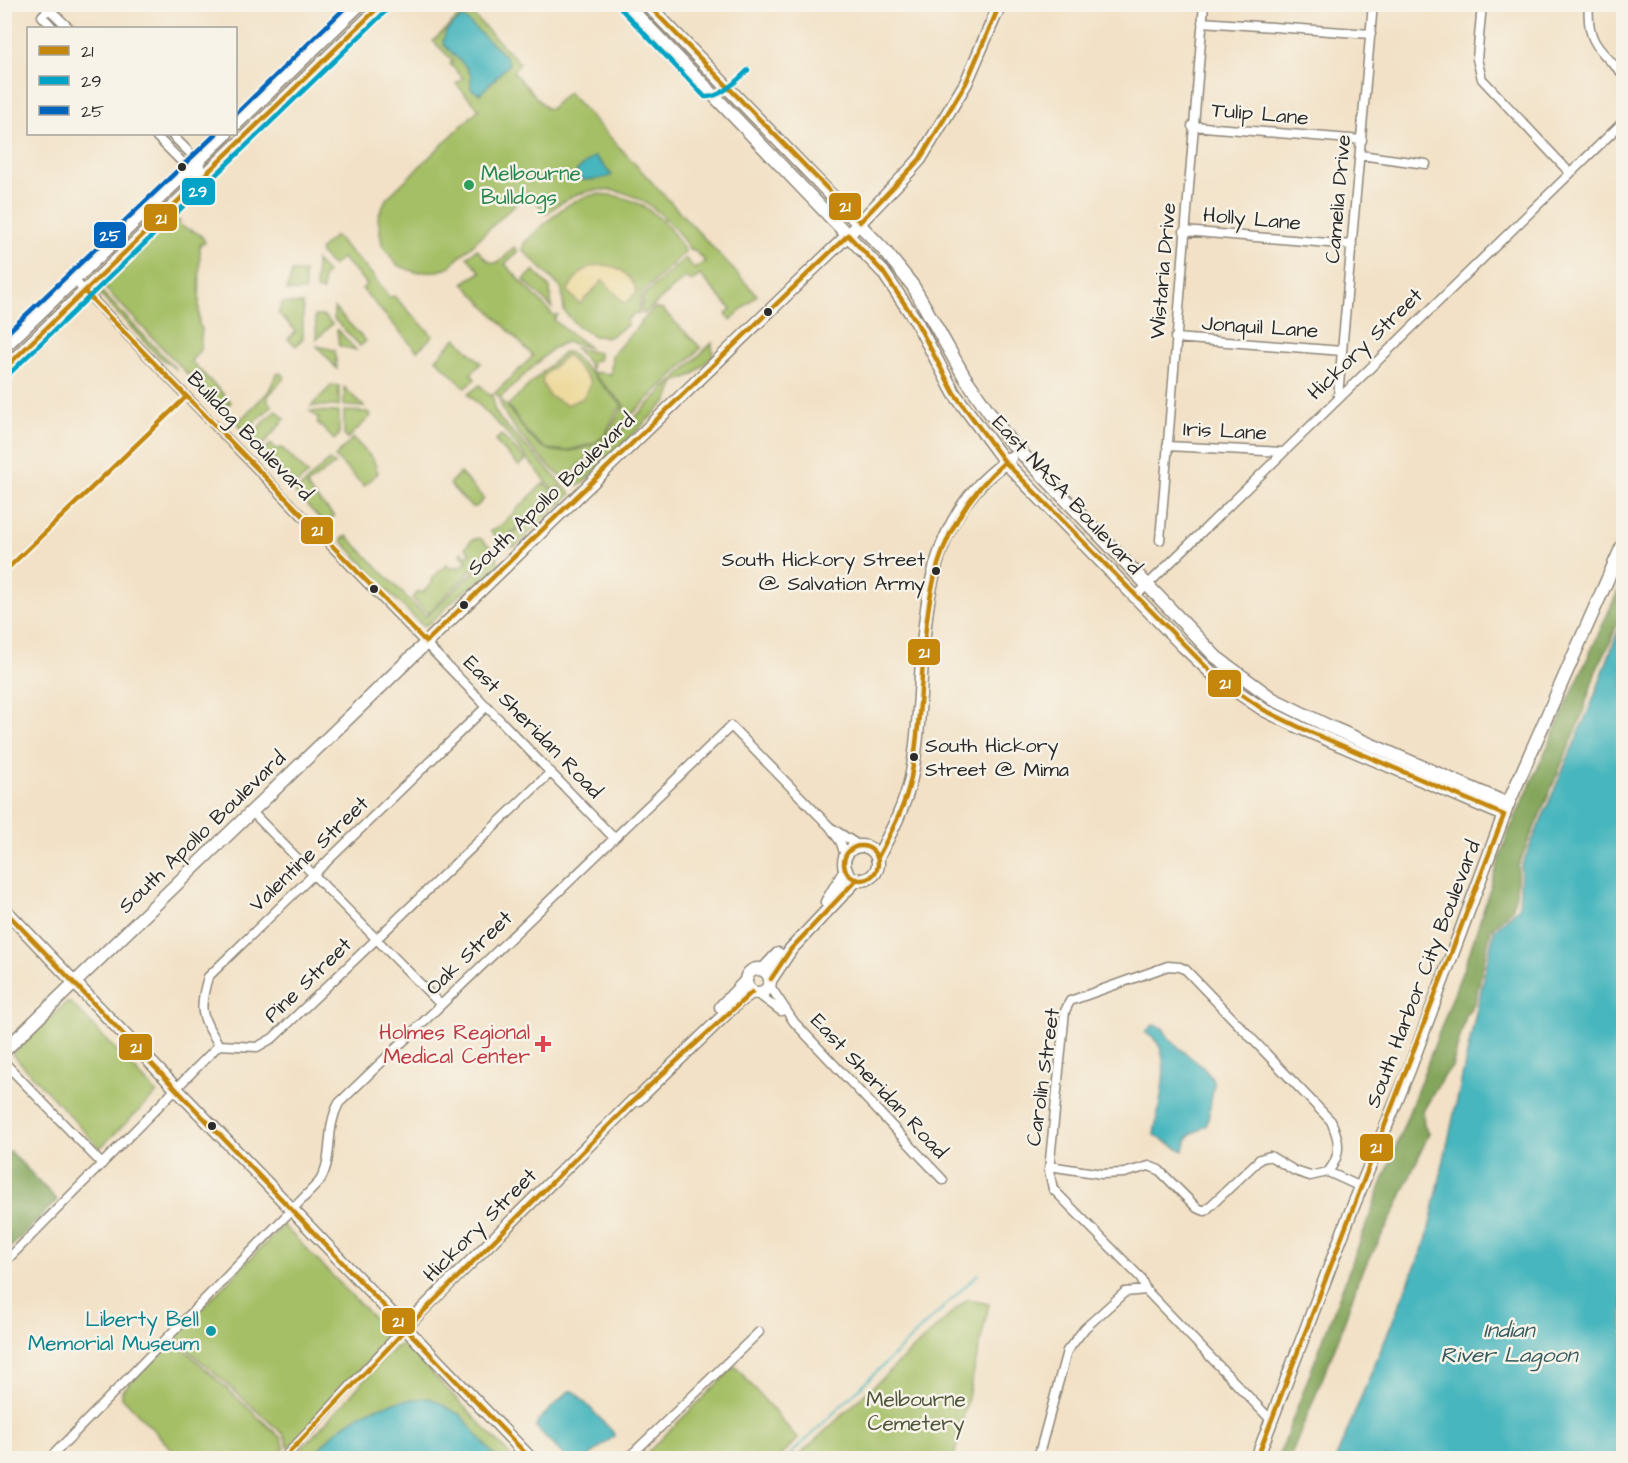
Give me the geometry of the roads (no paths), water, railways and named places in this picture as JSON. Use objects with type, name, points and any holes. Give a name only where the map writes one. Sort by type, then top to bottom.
[{"type":"main road","points":[[237,123],[360,4]]},
{"type":"main road","points":[[4,369],[383,4]]},
{"type":"main road","name":"East NASA Boulevard","points":[[626,4],[883,272],[916,321],[954,393],[1005,462],[1135,597],[1218,678],[1264,710],[1506,809]]},
{"type":"main road","name":"East NASA Boulevard","points":[[647,4],[860,222],[895,262],[930,314],[990,417],[1018,451],[1216,657],[1273,699],[1506,809]]},
{"type":"main road","name":"South Apollo Boulevard","points":[[4,1051],[848,235],[920,159],[966,84],[1000,4]]},
{"type":"main road","points":[[4,347],[225,135]]},
{"type":"main road","points":[[916,321],[930,314]]},
{"type":"main road","points":[[846,870],[857,879],[865,879],[874,874],[878,866],[878,857],[911,779],[930,585],[943,543],[977,487],[1018,451]]},
{"type":"main road","name":"South Harbor City Boulevard","points":[[1257,1458],[1361,1187],[1413,1060],[1506,809],[1623,542]]},
{"type":"main road","points":[[768,978],[829,900],[846,870],[845,856],[862,846],[879,840],[892,827]]},
{"type":"main road","points":[[862,846],[878,857]]},
{"type":"main road","points":[[768,978],[791,949],[857,879]]},
{"type":"main road","points":[[4,909],[530,1458]]},
{"type":"main road","name":"Hickory Street","points":[[404,1328],[690,1044],[746,981],[752,971],[768,978],[755,993],[738,1002],[690,1044]]},
{"type":"main road","points":[[746,981],[755,993]]},
{"type":"street","name":"Wistaria Drive","points":[[1160,540],[1192,126],[1204,4]]},
{"type":"street","name":"Camelia Drive","points":[[1338,396],[1373,4]]},
{"type":"street","points":[[1482,4],[1477,58],[1482,79],[1570,173]]},
{"type":"street","points":[[1588,4],[1587,27],[1599,50],[1623,75]]},
{"type":"street","points":[[52,27],[42,16],[49,9],[68,27]]},
{"type":"street","points":[[1202,22],[1371,34]]},
{"type":"street","name":"Hickory Street","points":[[1135,597],[1338,396],[1623,121]]},
{"type":"street","name":"Tulip Lane","points":[[1192,126],[1362,140]]},
{"type":"street","points":[[155,135],[193,165]]},
{"type":"street","points":[[164,143],[171,135]]},
{"type":"street","points":[[173,135],[204,177]]},
{"type":"street","points":[[1360,155],[1426,164]]},
{"type":"street","name":"Holly Lane","points":[[1184,231],[1352,245]]},
{"type":"street","name":"Bulldog Boulevard","points":[[74,280],[426,642]]},
{"type":"street","name":"Jonquil Lane","points":[[1175,338],[1342,351]]},
{"type":"street","name":"Iris Lane","points":[[1167,446],[1282,452]]},
{"type":"street","name":"East Sheridan Road","points":[[426,642],[613,837]]},
{"type":"street","name":"Valentine Street","points":[[219,1046],[204,1022],[201,1001],[208,977],[488,706]]},
{"type":"street","name":"Oak Street","points":[[50,1458],[291,1211],[326,1172],[331,1119],[339,1103],[731,726],[830,827],[841,843],[845,856]]},
{"type":"street","name":"Pine Street","points":[[219,1046],[257,1047],[273,1038],[551,772]]},
{"type":"street","points":[[251,811],[441,1005]]},
{"type":"street","name":"Oak Street","points":[[830,827],[862,846]]},
{"type":"street","name":"Carolin Street","points":[[1272,1421],[1146,1290],[1140,1277],[1053,1189],[1049,1166],[1065,1011],[1070,1001],[1168,966],[1186,970],[1331,1121],[1339,1138],[1339,1154],[1328,1172]]},
{"type":"street","name":"East Sheridan Road","points":[[768,978],[789,1016]]},
{"type":"street","name":"East Sheridan Road","points":[[755,993],[789,1016],[943,1180]]},
{"type":"street","points":[[4,1263],[219,1046]]},
{"type":"street","points":[[4,1062],[102,1164]]},
{"type":"street","points":[[1049,1166],[1102,1174],[1124,1173],[1149,1166],[1159,1170],[1197,1208],[1205,1211],[1260,1159],[1270,1156],[1295,1171],[1310,1176],[1328,1172],[1361,1187]]},
{"type":"street","points":[[1038,1458],[1067,1351],[1085,1328],[1125,1292],[1146,1290]]},
{"type":"street","name":"Hickory Street","points":[[285,1458],[404,1328]]},
{"type":"street","points":[[628,1458],[759,1332]]},
{"type":"water","points":[[463,17],[505,56],[509,64],[480,94],[471,89],[471,76],[467,68],[444,45],[443,40],[447,30]]},
{"type":"water","points":[[595,156],[612,175],[595,180],[577,178],[577,170]]},
{"type":"water","name":"Indian River Lagoon","points":[[1623,617],[1623,1458],[1336,1458],[1427,1238],[1494,930],[1519,907],[1521,867],[1593,700]]},
{"type":"water","points":[[1153,1025],[1163,1028],[1174,1043],[1203,1068],[1214,1083],[1207,1125],[1189,1136],[1183,1151],[1154,1135],[1164,1073],[1161,1050],[1155,1040],[1145,1032]]},
{"type":"water","points":[[569,1391],[574,1391],[613,1432],[614,1436],[587,1458],[566,1458],[536,1427],[538,1421]]},
{"type":"water","points":[[430,1398],[461,1415],[496,1458],[312,1458],[336,1432],[363,1413],[394,1402]]},
{"type":"waterway","points":[[787,1458],[978,1274]]},
{"type":"place","name":"Melbourne Bulldogs","points":[[469,185]]},
{"type":"place","name":"South Hickory Street @ Salvation Army","points":[[936,571]]},
{"type":"place","name":"South Hickory Street @ Mima","points":[[914,757]]},
{"type":"place","name":"Holmes Regional Medical Center","points":[[543,1044]]},
{"type":"place","name":"Liberty Bell Memorial Museum","points":[[211,1331]]},
{"type":"park label","name":"Melbourne Cemetery","points":[[916,1411]]}]
